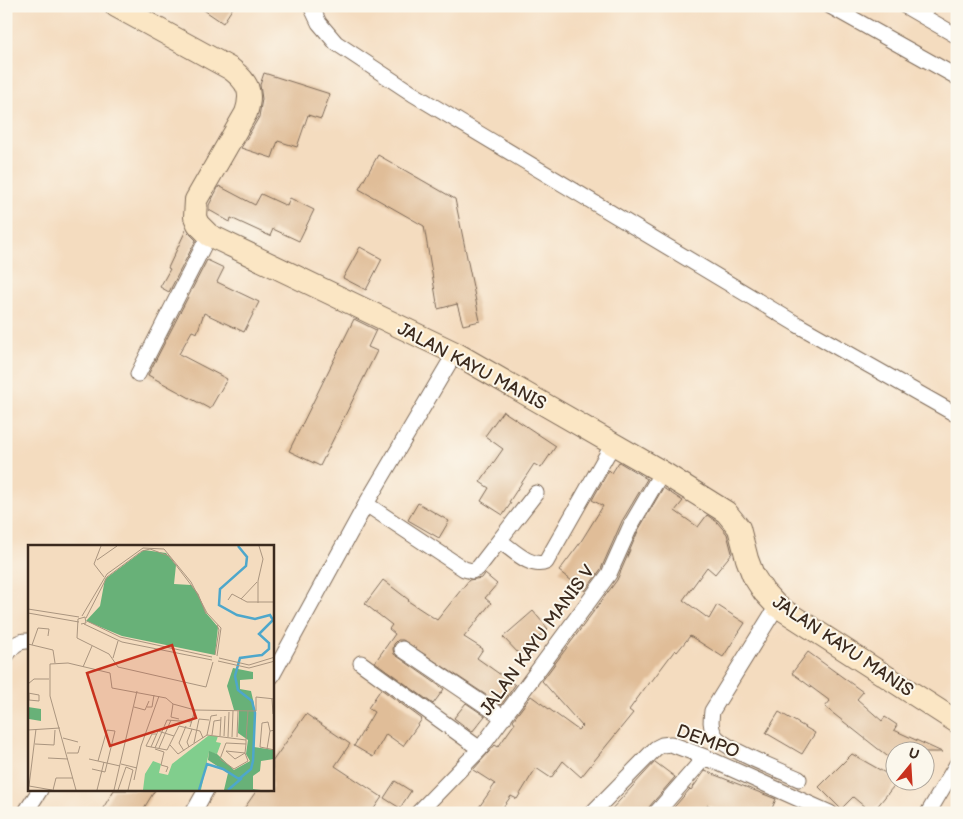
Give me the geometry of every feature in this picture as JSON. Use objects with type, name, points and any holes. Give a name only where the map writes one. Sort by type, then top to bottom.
[{"type":"street","points":[[116,6],[231,69],[240,76],[247,86],[250,102],[246,113],[196,200],[195,217],[198,224],[208,234],[138,374]]},
{"type":"street","points":[[311,6],[319,23],[336,43],[413,94],[798,325],[957,415]]},
{"type":"street","points":[[830,6],[957,77]]},
{"type":"street","points":[[905,6],[957,36]]},
{"type":"street","name":"JALAN KAYU MANIS","points":[[208,234],[455,353],[662,472],[726,512],[739,528],[753,575],[764,592],[777,606],[957,722]]},
{"type":"street","points":[[274,672],[366,504],[455,353]]},
{"type":"street","points":[[500,541],[533,564],[540,565],[546,562],[613,444]]},
{"type":"street","name":"JALAN KAYU MANIS V","points":[[418,813],[480,749],[609,574],[631,525],[662,472]]},
{"type":"street","points":[[366,504],[464,569],[472,571],[478,568],[536,493]]},
{"type":"street","points":[[777,606],[712,711],[710,724],[714,735],[726,745],[799,779]]},
{"type":"street","points":[[6,656],[13,646],[21,640],[28,641]]},
{"type":"street","points":[[402,649],[504,718]]},
{"type":"street","points":[[361,663],[480,749]]},
{"type":"street","name":"DEMPO","points":[[592,813],[656,748],[671,744],[705,757],[830,813]]},
{"type":"street","points":[[656,813],[705,757]]},
{"type":"street","points":[[928,813],[957,764]]},
{"type":"street","points":[[25,813],[39,792]]},
{"type":"street","points":[[193,813],[205,792]]},
{"type":"building","points":[[198,6],[234,6],[223,23]]},
{"type":"building","points":[[264,73],[330,94],[321,119],[308,115],[297,147],[278,141],[272,158],[241,148],[259,117],[262,99],[260,85]]},
{"type":"building","points":[[378,155],[455,199],[480,321],[463,325],[457,304],[438,309],[424,226],[359,189]]},
{"type":"building","points":[[219,186],[255,205],[261,194],[287,206],[290,198],[314,210],[299,241],[273,229],[270,236],[231,218],[230,222],[209,210],[209,205]]},
{"type":"building","points":[[186,230],[196,240],[169,292],[160,287],[170,269],[168,268]]},
{"type":"building","points":[[360,247],[382,259],[366,290],[343,278]]},
{"type":"building","points":[[207,260],[224,268],[217,282],[259,302],[244,332],[204,313],[197,333],[192,331],[179,354],[227,379],[210,409],[148,375]]},
{"type":"building","points":[[354,319],[376,330],[368,347],[377,351],[320,466],[289,451]]},
{"type":"building","points":[[503,411],[556,446],[541,468],[534,464],[509,502],[511,503],[503,515],[481,501],[489,488],[480,482],[503,449],[485,436]]},
{"type":"building","points":[[619,462],[647,479],[622,521],[601,569],[585,591],[559,571],[580,543],[603,506],[592,500],[609,470],[612,473]]},
{"type":"building","points":[[663,488],[683,501],[675,511],[698,527],[707,515],[717,522],[727,534],[732,553],[715,574],[707,567],[683,600],[709,619],[717,605],[745,623],[723,657],[690,636],[677,652],[675,650],[629,710],[633,713],[581,777],[563,761],[551,778],[536,768],[517,799],[511,796],[499,813],[475,813],[495,784],[473,770],[495,745],[498,747],[515,723],[513,720],[531,696],[578,730],[582,726],[542,681],[617,580],[639,529]]},
{"type":"building","points":[[418,503],[449,521],[439,538],[408,520]]},
{"type":"building","points":[[485,574],[497,584],[485,598],[491,603],[464,637],[483,649],[477,658],[515,685],[501,705],[403,640],[398,640],[394,644],[394,654],[444,689],[433,704],[375,662],[395,634],[389,629],[392,625],[365,604],[383,580],[408,601],[437,620],[469,580],[482,578]]},
{"type":"building","points":[[533,611],[548,629],[519,654],[503,637]]},
{"type":"building","points":[[808,652],[863,692],[857,699],[882,721],[885,717],[897,725],[894,730],[920,742],[886,742],[886,755],[825,707],[830,701],[792,673]]},
{"type":"building","points":[[381,689],[422,719],[403,746],[386,734],[373,757],[354,746],[374,712],[368,708]]},
{"type":"building","points":[[466,703],[485,716],[472,732],[454,718]]},
{"type":"building","points":[[779,712],[815,733],[802,754],[766,733]]},
{"type":"building","points":[[306,714],[350,744],[335,766],[382,797],[371,813],[241,813],[256,792],[274,792],[274,759]]},
{"type":"building","points":[[852,754],[886,773],[886,792],[889,792],[872,813],[853,797],[841,809],[819,787]]},
{"type":"building","points":[[655,762],[675,777],[649,807],[647,813],[608,813]]},
{"type":"building","points":[[705,771],[776,799],[770,813],[726,813],[707,805],[703,813],[669,813],[691,790]]},
{"type":"building","points":[[395,781],[411,791],[400,808],[384,798]]},
{"type":"building","points":[[113,792],[154,792],[141,813],[100,813]]}]
